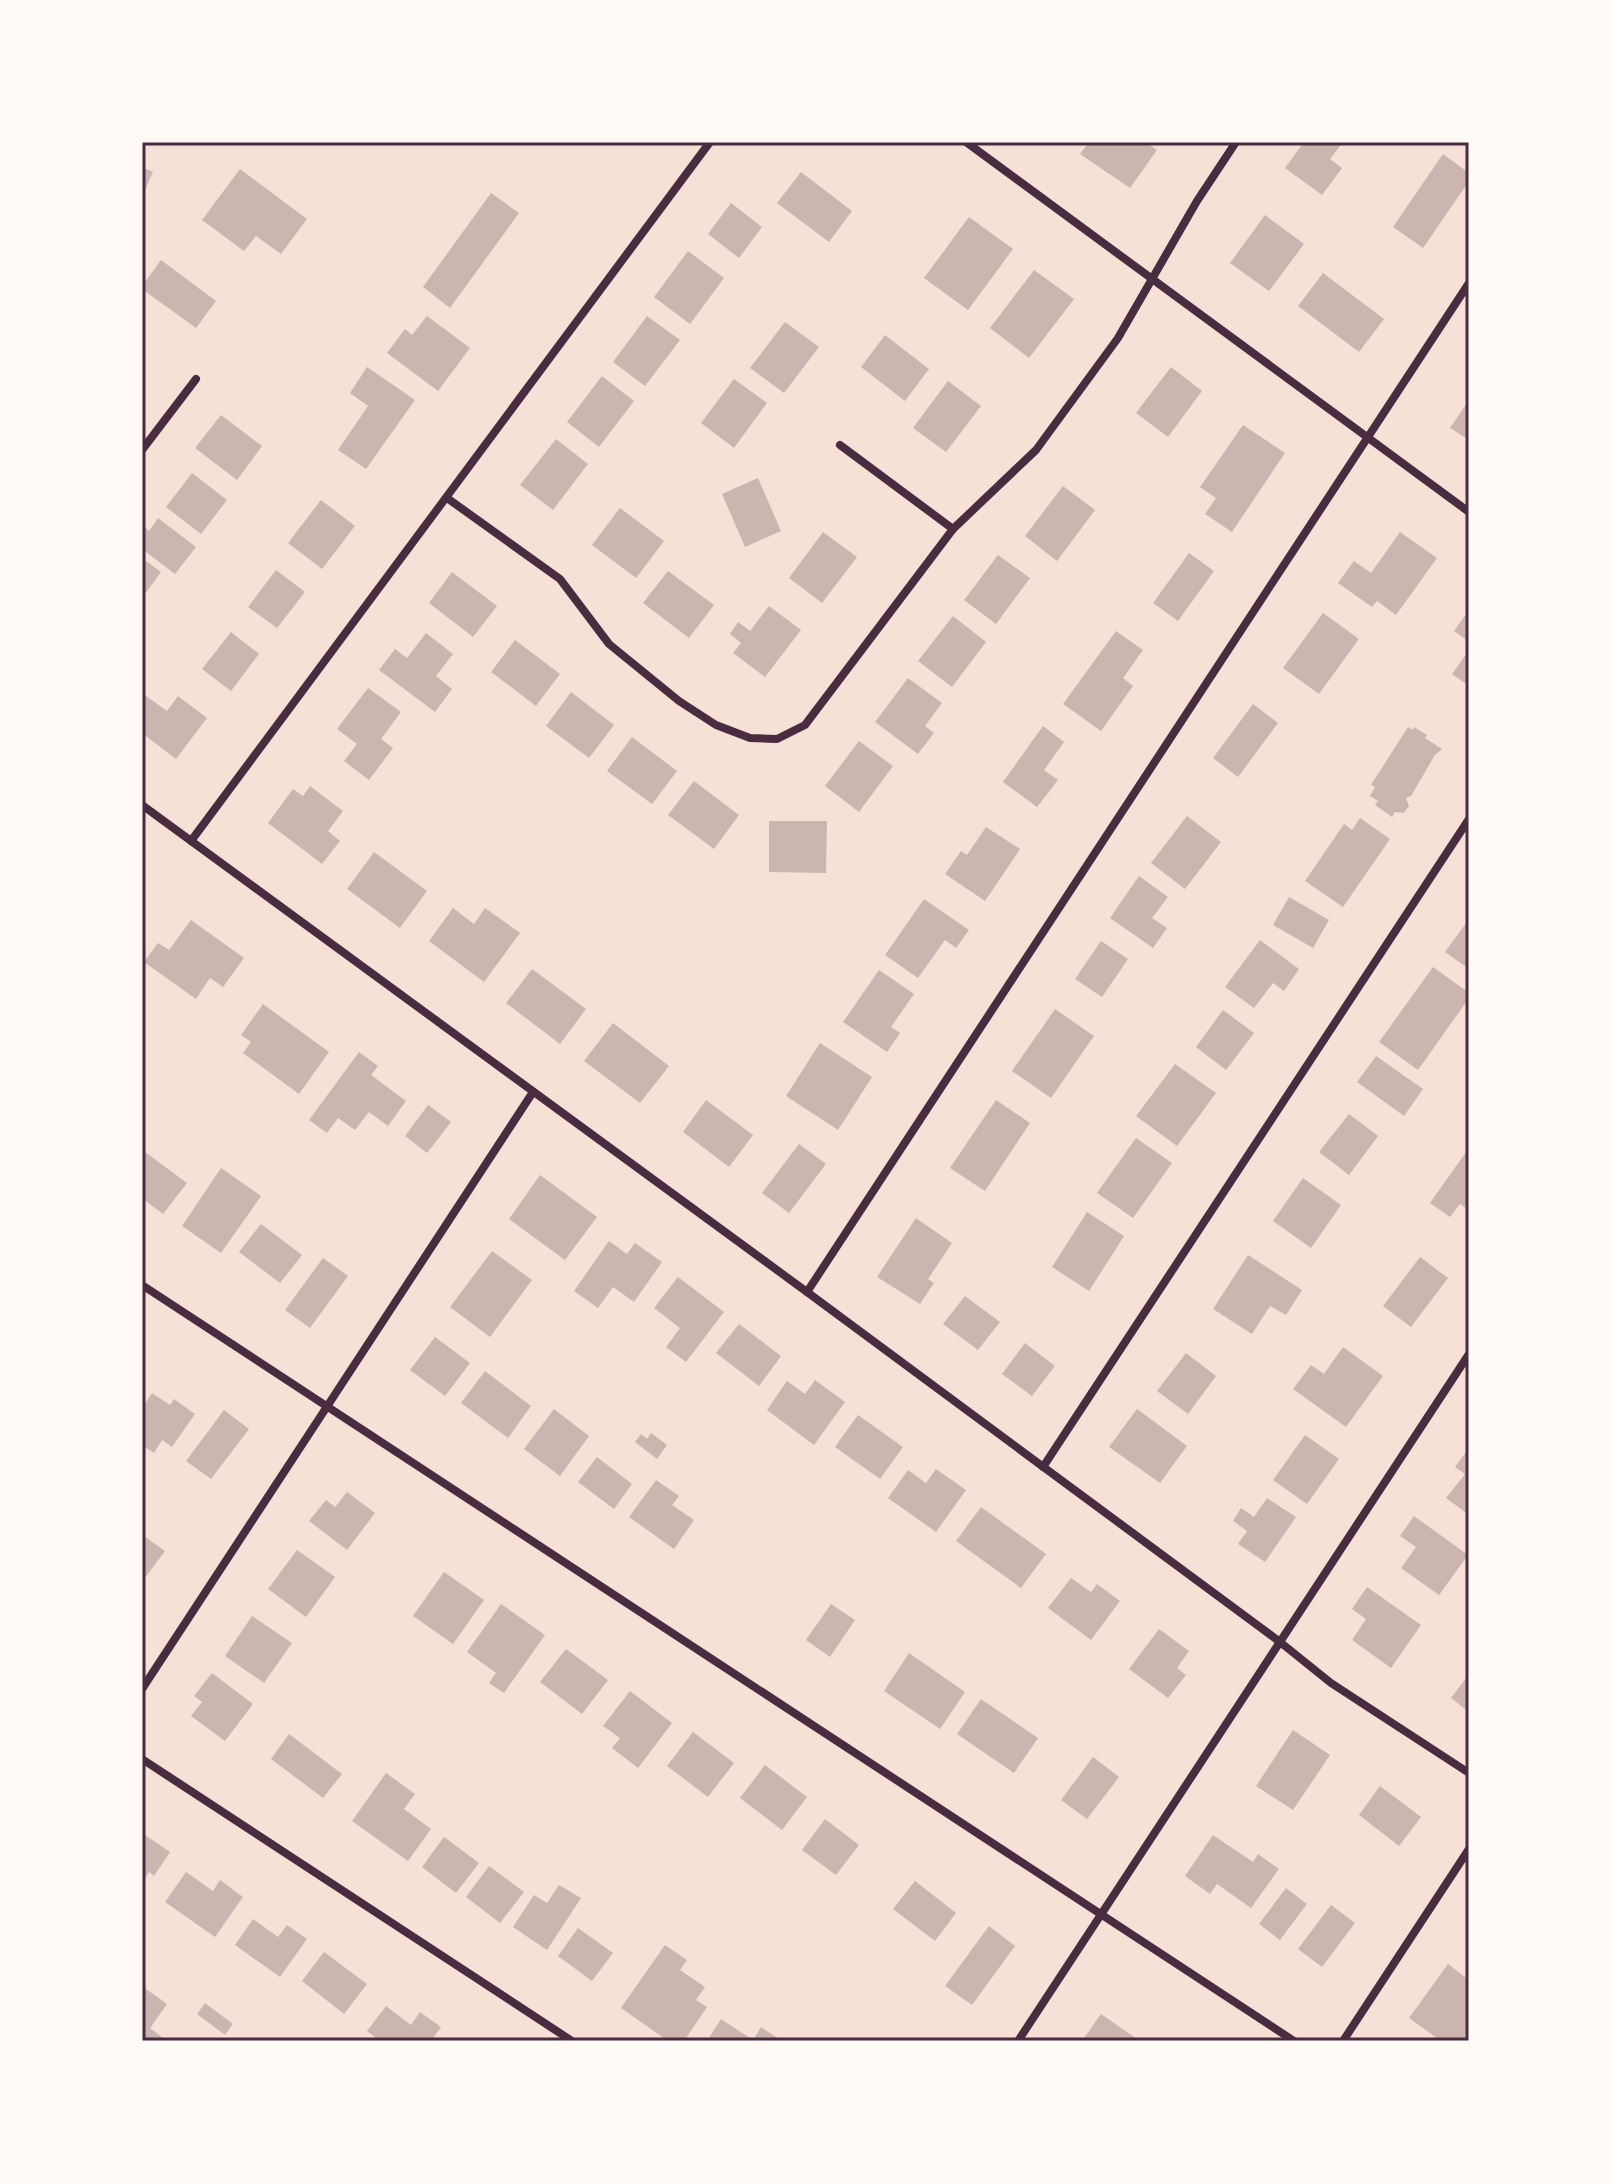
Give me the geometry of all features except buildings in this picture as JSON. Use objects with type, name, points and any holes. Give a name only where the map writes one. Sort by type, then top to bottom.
[{"type":"street","points":[[191,841],[710,142]]},
{"type":"street","points":[[966,142],[1469,512]]},
{"type":"street","points":[[447,498],[560,579],[609,644],[679,701],[716,725],[750,738],[777,739],[805,725],[953,529],[1036,450],[1118,338],[1197,201],[1236,142]]},
{"type":"street","points":[[807,1292],[1469,283]]},
{"type":"street","points":[[142,450],[196,379]]},
{"type":"street","points":[[840,445],[953,529]]},
{"type":"street","points":[[142,805],[807,1292],[1331,1683],[1469,1773]]},
{"type":"street","points":[[1043,1467],[1469,819]]},
{"type":"street","points":[[142,1689],[533,1092]]},
{"type":"street","points":[[142,1285],[1294,2041]]},
{"type":"street","points":[[1018,2041],[1469,1354]]},
{"type":"street","points":[[142,1759],[572,2041]]},
{"type":"street","points":[[1343,2041],[1469,1849]]}]
